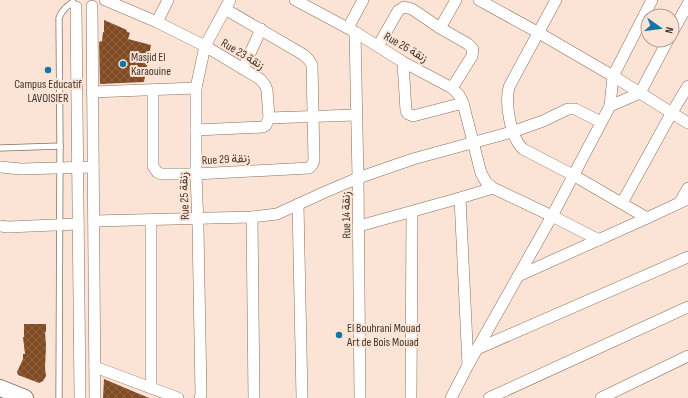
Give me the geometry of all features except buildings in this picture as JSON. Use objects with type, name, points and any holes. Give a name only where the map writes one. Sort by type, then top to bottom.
[{"type":"main road","points":[[0,388],[24,398]]},
{"type":"street","name":"Rue 23 زنقة","points":[[105,0],[157,22],[205,46],[260,79],[267,90],[269,118]]},
{"type":"street","points":[[157,22],[168,0]]},
{"type":"street","name":"Rue 26 زنقة","points":[[295,0],[352,30],[403,62],[452,88],[459,95],[463,103],[481,173],[486,182],[493,188]]},
{"type":"street","name":"Rue 14 زنقة","points":[[360,398],[358,178],[352,30],[363,0]]},
{"type":"street","points":[[440,28],[456,0]]},
{"type":"street","points":[[479,0],[494,4],[538,33],[613,76],[671,114],[688,123]]},
{"type":"street","points":[[556,0],[509,87],[507,101],[512,132],[519,146],[523,149],[573,175],[647,218]]},
{"type":"street","points":[[451,398],[552,216],[610,106],[613,76],[652,0]]},
{"type":"street","points":[[73,2],[81,9],[85,10],[93,3]]},
{"type":"street","points":[[73,2],[80,398]]},
{"type":"street","points":[[93,3],[92,92],[95,398]]},
{"type":"street","points":[[228,4],[261,29],[304,55],[309,60],[312,66],[313,117]]},
{"type":"street","name":"Rue 25 زنقة","points":[[200,398],[196,88],[205,46],[228,4]]},
{"type":"street","points":[[680,19],[688,4]]},
{"type":"street","points":[[378,46],[398,11],[404,7],[412,9],[440,28],[468,44],[473,49],[472,56],[452,88]]},
{"type":"street","points":[[243,69],[261,29]]},
{"type":"street","points":[[610,106],[640,93],[664,48]]},
{"type":"street","points":[[403,62],[406,111],[408,114],[413,116],[463,103]]},
{"type":"street","points":[[622,203],[688,86]]},
{"type":"street","points":[[92,92],[196,88]]},
{"type":"street","name":"Rue 29 زنقة","points":[[153,90],[153,166],[157,172],[161,174],[196,174],[309,168],[314,161],[313,117]]},
{"type":"street","points":[[94,221],[252,217],[277,214],[358,178],[413,159],[512,132],[543,121],[568,109],[576,109],[601,122]]},
{"type":"street","points":[[196,130],[263,127],[266,125],[269,118],[356,115]]},
{"type":"street","points":[[0,168],[21,169],[93,167]]},
{"type":"street","points":[[359,226],[493,188],[599,240]]},
{"type":"street","points":[[518,276],[684,200],[688,188]]},
{"type":"street","points":[[460,198],[468,365]]},
{"type":"street","points":[[298,204],[302,398]]},
{"type":"street","points":[[411,398],[412,212]]},
{"type":"street","points":[[252,217],[254,398]]},
{"type":"street","points":[[150,388],[151,220]]},
{"type":"street","points":[[0,226],[78,224]]},
{"type":"street","points":[[477,350],[688,258]]},
{"type":"street","points":[[489,398],[688,307]]},
{"type":"street","points":[[603,398],[688,356]]},
{"type":"street","points":[[95,367],[178,398]]},
{"type":"lane","points":[[59,398],[60,18],[61,13],[65,8],[73,2]]},
{"type":"lane","points":[[0,148],[60,146]]},
{"type":"place","name":"Masjid El Karaouine","points":[[123,64]]},
{"type":"place","name":"Campus Educatif LAVOISIER","points":[[48,70]]},
{"type":"place","name":"El Bouhrani Mouad Art de Bois Mouad","points":[[339,335]]}]
